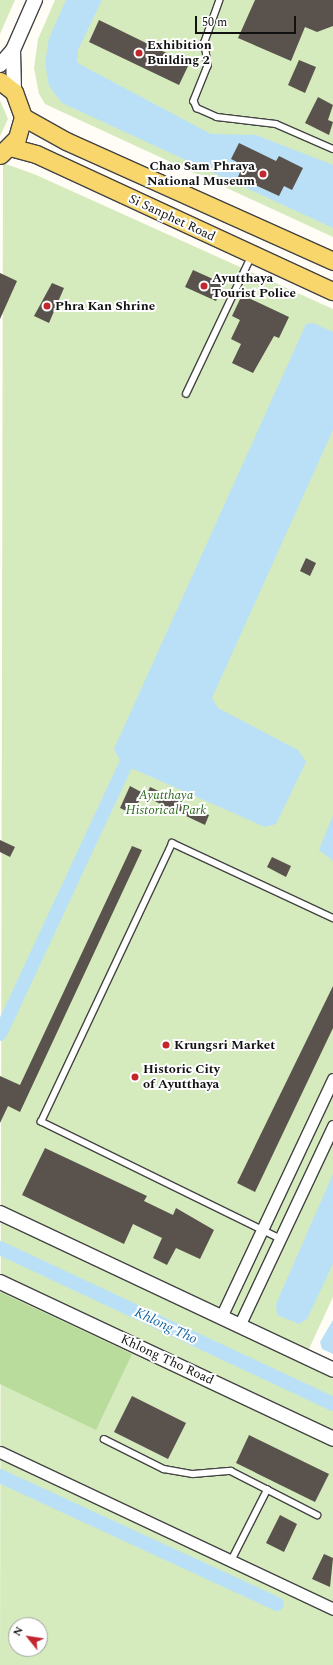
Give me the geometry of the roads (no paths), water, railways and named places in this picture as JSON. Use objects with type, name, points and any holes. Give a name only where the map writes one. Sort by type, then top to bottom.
[{"type":"main road","points":[[0,81],[14,92],[23,117],[21,128],[5,151]]},
{"type":"main road","name":"Si Sanphet Road","points":[[23,117],[66,141],[333,261]]},
{"type":"main road","name":"Si Sanphet Road","points":[[5,151],[36,154],[223,242],[333,291]]},
{"type":"main road","points":[[168,216],[176,212],[181,201],[179,192]]},
{"type":"main road","points":[[223,242],[227,222],[235,217]]},
{"type":"street","points":[[0,65],[13,50],[34,0]]},
{"type":"street","points":[[13,50],[14,92]]},
{"type":"street","points":[[221,1317],[333,1079]]},
{"type":"street","points":[[239,1326],[333,1126]]},
{"type":"street","points":[[0,1213],[333,1370]]},
{"type":"street","name":"Khlong Tho Road","points":[[0,1282],[333,1439]]},
{"type":"street","points":[[0,1452],[333,1608]]},
{"type":"lane","points":[[220,0],[205,42],[208,66],[194,101],[197,108],[217,117],[276,124],[333,149]]},
{"type":"lane","points":[[186,394],[252,255]]},
{"type":"lane","points":[[280,1239],[41,1122],[172,843],[333,918]]},
{"type":"lane","points":[[104,1439],[164,1469],[193,1474],[230,1471],[317,1515]]},
{"type":"lane","points":[[231,1560],[267,1490]]},
{"type":"water","points":[[66,0],[102,0],[78,50],[77,62],[83,66],[211,134],[256,135],[333,165],[333,228],[62,103],[49,86],[45,63],[49,38]]},
{"type":"water","points":[[313,323],[333,332],[333,430],[212,698],[218,708],[298,750],[306,762],[276,824],[265,827],[122,764],[114,749],[306,324]]},
{"type":"water","points":[[333,815],[333,861],[319,850]]},
{"type":"water","points":[[333,1174],[333,1264],[307,1319],[299,1324],[277,1315],[276,1304]]},
{"type":"water","points":[[333,1320],[333,1354],[322,1349],[320,1342]]},
{"type":"waterway","points":[[0,1034],[133,749]]},
{"type":"waterway","name":"Khlong Tho","points":[[0,1248],[333,1404]]},
{"type":"waterway","points":[[0,1476],[277,1604]]},
{"type":"place","name":"Exhibition Building 2","points":[[139,53]]},
{"type":"place","name":"Chao Sam Phraya National Museum","points":[[263,174]]},
{"type":"place","name":"Ayutthaya Tourist Police","points":[[204,286]]},
{"type":"place","name":"Phra Kan Shrine","points":[[47,306]]},
{"type":"place","name":"Krungsri Market","points":[[166,1045]]},
{"type":"place","name":"Historic City of Ayutthaya","points":[[135,1077]]},
{"type":"park label","name":"Ayutthaya Historical Park","points":[[166,804]]}]
